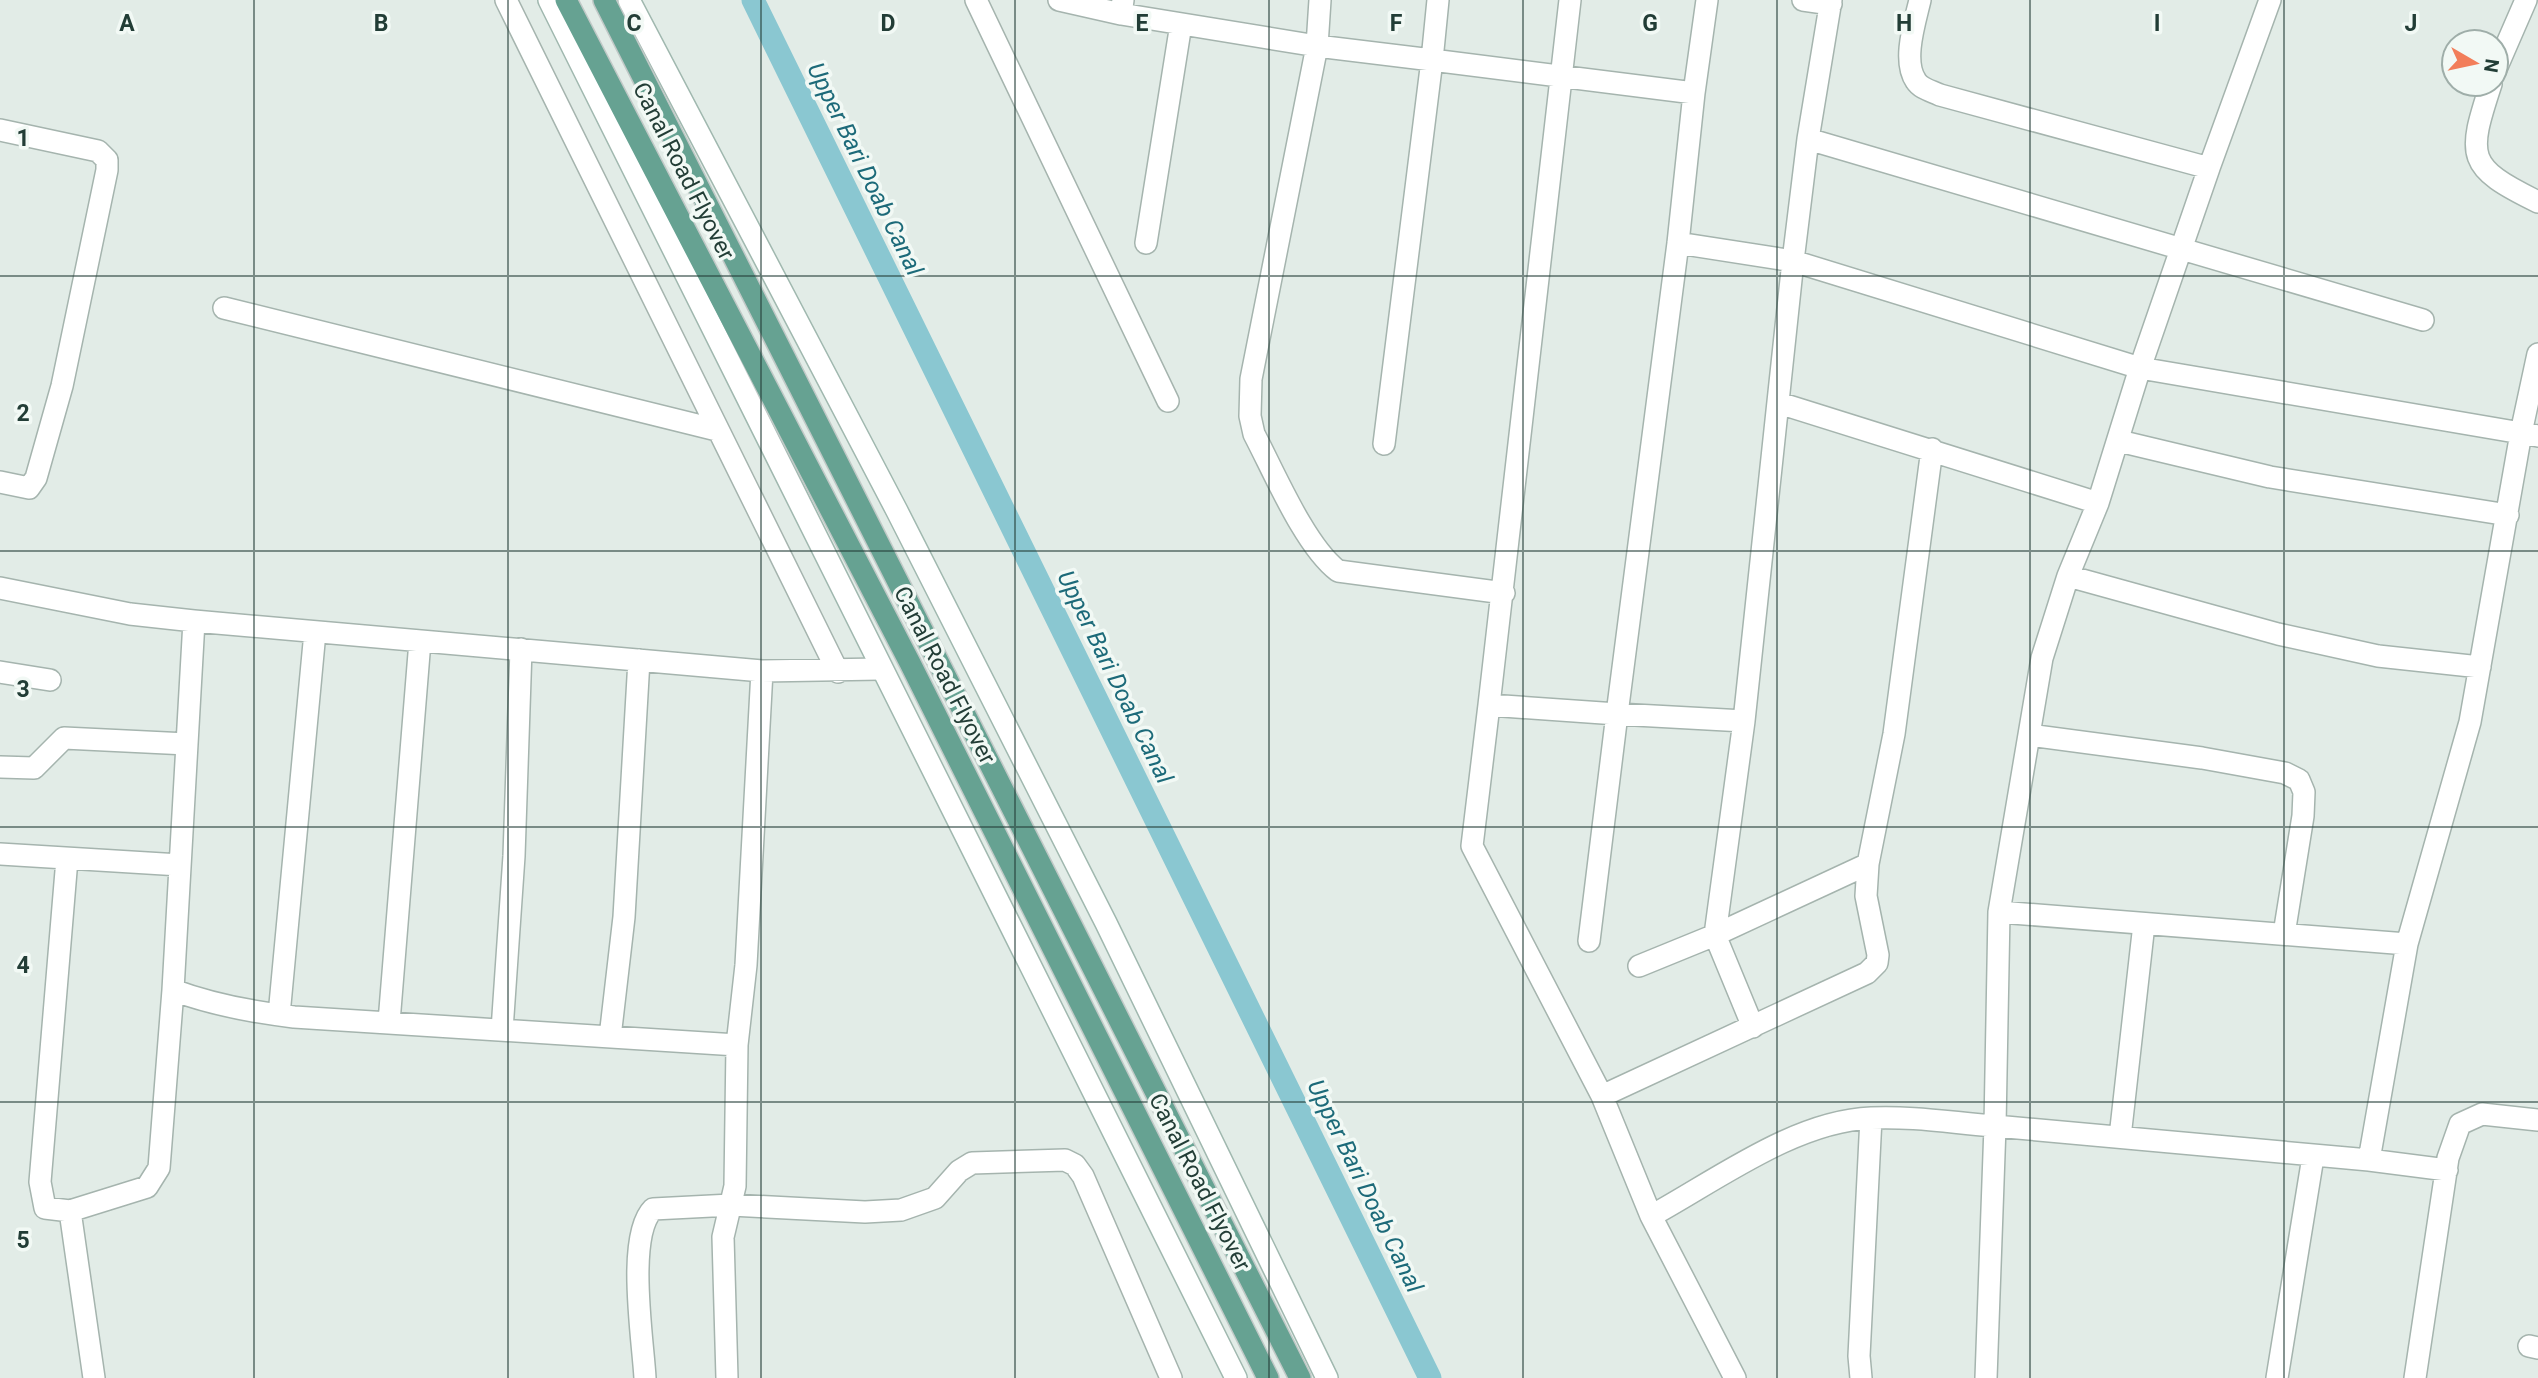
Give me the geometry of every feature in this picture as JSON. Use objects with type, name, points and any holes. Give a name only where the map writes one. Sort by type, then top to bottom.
[{"type":"main road","name":"Canal Road Flyover","points":[[566,0],[910,663],[1267,1374]]},
{"type":"main road","name":"Canal Road Flyover","points":[[604,0],[1300,1378]]},
{"type":"street","points":[[506,0],[838,672]]},
{"type":"street","points":[[549,0],[880,669],[1009,919],[1236,1378]]},
{"type":"street","points":[[629,0],[897,511],[1107,923],[1327,1378]]},
{"type":"street","points":[[976,0],[1168,401]]},
{"type":"street","points":[[1059,0],[1122,7],[1181,24],[1317,46],[1694,93]]},
{"type":"street","points":[[1320,0],[1317,46],[1251,379],[1250,416],[1254,434],[1315,545],[1327,563],[1338,571],[1504,593]]},
{"type":"street","points":[[1384,444],[1438,0]]},
{"type":"street","points":[[1570,0],[1504,593],[1472,846],[1602,1096],[1651,1216],[1735,1378]]},
{"type":"street","points":[[1588,941],[1707,0]]},
{"type":"street","points":[[1753,1027],[1715,935],[1744,721],[1808,139],[1831,2],[1803,0]]},
{"type":"street","points":[[1920,0],[1911,60],[1912,73],[1922,87],[1940,95],[2209,168]]},
{"type":"street","points":[[1986,1378],[1995,1126],[1998,912],[2042,658],[2068,576],[2098,503],[2140,368],[2209,168],[2270,0]]},
{"type":"street","points":[[2510,37],[2526,0]]},
{"type":"street","points":[[1146,243],[1181,24]]},
{"type":"street","points":[[2486,98],[2476,128],[2475,155],[2493,178],[2538,202]]},
{"type":"street","points":[[0,130],[98,151],[107,160],[107,170],[62,386],[36,478],[29,488],[0,482]]},
{"type":"street","points":[[1808,139],[2423,320]]},
{"type":"street","points":[[1678,243],[1793,261],[2140,368],[2530,435]]},
{"type":"street","points":[[224,308],[717,430]]},
{"type":"street","points":[[2369,1160],[2407,944],[2470,722],[2508,515],[2530,435],[2538,354]]},
{"type":"street","points":[[1779,403],[2098,503]]},
{"type":"street","points":[[2119,441],[2270,477],[2508,515]]},
{"type":"street","points":[[1602,1096],[1872,970],[1878,955],[1866,896],[1868,864],[1894,734],[1932,449]]},
{"type":"street","points":[[2068,576],[2303,640],[2378,656],[2480,667]]},
{"type":"street","points":[[0,588],[130,614],[194,621],[762,671],[838,672],[880,669]]},
{"type":"street","points":[[67,859],[40,1182],[45,1208],[70,1212],[147,1187],[154,1180],[159,1168],[173,990],[194,621]]},
{"type":"street","points":[[279,1015],[315,632]]},
{"type":"street","points":[[389,1022],[420,640]]},
{"type":"street","points":[[502,1030],[514,856],[521,649]]},
{"type":"street","points":[[610,1037],[624,917],[639,660]]},
{"type":"street","points":[[727,1378],[723,1237],[735,1186],[737,1045],[746,965],[762,671]]},
{"type":"street","points":[[0,672],[50,680]]},
{"type":"street","points":[[1489,705],[1744,721]]},
{"type":"street","points":[[2029,735],[2203,758],[2285,773],[2299,780],[2304,792],[2303,816],[2284,934]]},
{"type":"street","points":[[0,767],[34,768],[64,738],[187,744]]},
{"type":"street","points":[[0,854],[180,865]]},
{"type":"street","points":[[1639,967],[1868,864]]},
{"type":"street","points":[[1998,912],[2407,944]]},
{"type":"street","points":[[2120,1137],[2144,924]]},
{"type":"street","points":[[173,990],[204,1002],[279,1015],[737,1045]]},
{"type":"street","points":[[2415,1378],[2447,1170],[2453,1139],[2460,1124],[2468,1118],[2495,1114],[2538,1120]]},
{"type":"street","points":[[1651,1216],[1795,1136],[1826,1126],[1871,1118],[2120,1137],[2313,1157],[2369,1160],[2447,1170]]},
{"type":"street","points":[[1861,1378],[1859,1356],[1871,1118]]},
{"type":"street","points":[[2277,1378],[2313,1157]]},
{"type":"street","points":[[645,1378],[640,1237],[645,1221],[653,1209],[731,1205],[865,1212],[901,1210],[935,1198],[959,1171],[972,1163],[1065,1160],[1075,1165],[1083,1176],[1171,1378]]},
{"type":"street","points":[[70,1212],[94,1378]]},
{"type":"waterway","name":"Upper Bari Doab Canal","points":[[753,0],[1430,1378]]}]
